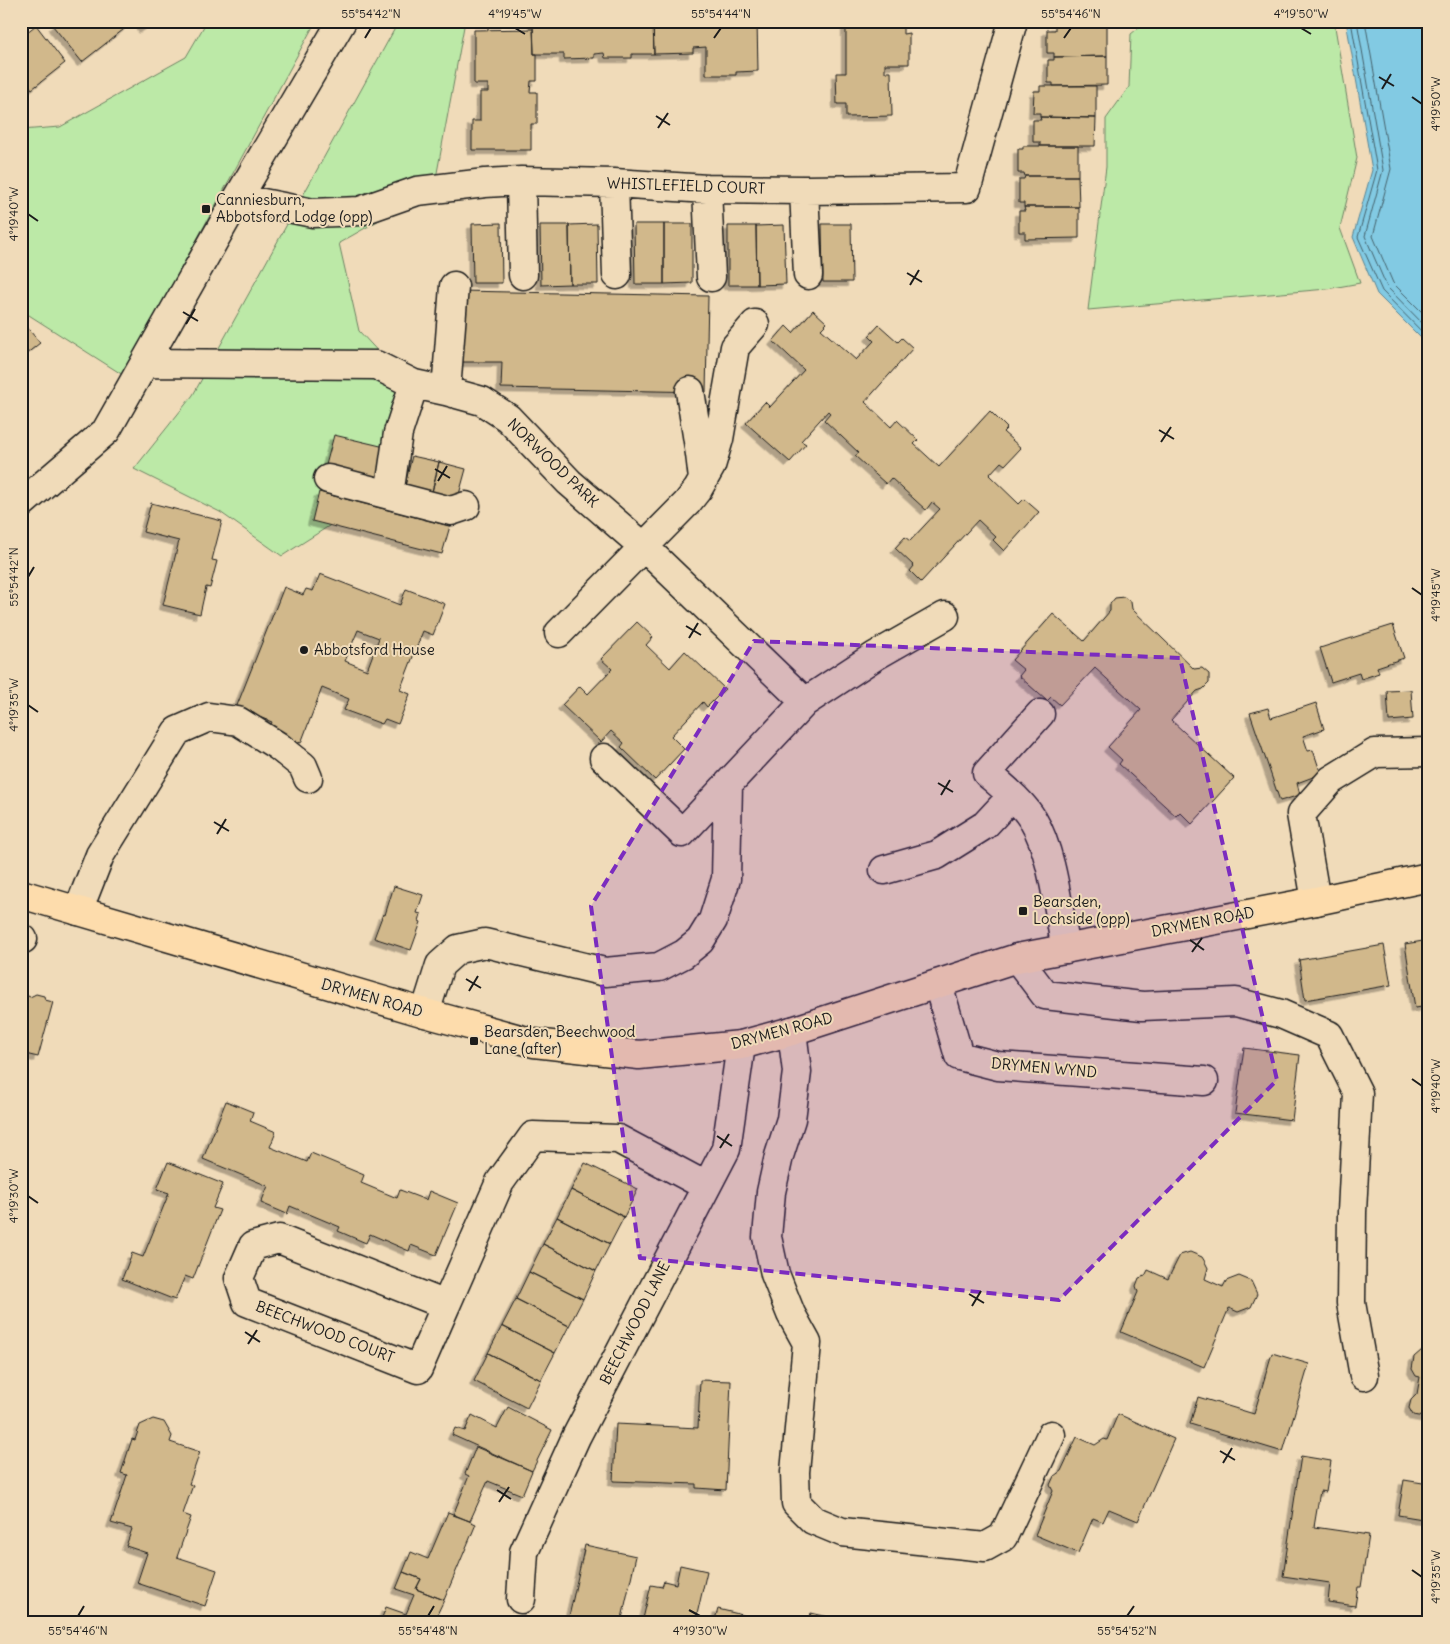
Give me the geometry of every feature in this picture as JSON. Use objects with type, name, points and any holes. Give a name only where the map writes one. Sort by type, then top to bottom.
[{"type":"main road","name":"DRYMEN ROAD","points":[[21,894],[424,1014],[534,1044],[639,1056],[741,1045],[792,1031],[1017,958],[1316,901],[1429,877]]},
{"type":"street","points":[[21,504],[106,431],[238,198],[342,21]]},
{"type":"street","name":"WHISTLEFIELD COURT","points":[[238,198],[314,213],[360,211],[417,191],[484,183],[521,181],[614,183],[708,189],[967,188],[1013,21]]},
{"type":"street","points":[[521,181],[522,275]]},
{"type":"street","points":[[614,183],[617,275]]},
{"type":"street","points":[[708,189],[711,277]]},
{"type":"street","points":[[804,190],[808,275]]},
{"type":"street","points":[[446,391],[455,339],[454,286]]},
{"type":"street","points":[[559,633],[687,503],[703,482],[711,466],[719,439],[735,347],[755,324]]},
{"type":"street","name":"NORWOOD PARK","points":[[145,363],[376,365],[414,384],[482,401],[508,418],[569,482],[644,547],[805,702]]},
{"type":"street","points":[[389,495],[398,433],[414,384]]},
{"type":"street","points":[[690,391],[703,482]]},
{"type":"street","points":[[328,479],[451,511],[466,506]]},
{"type":"street","points":[[604,758],[682,833],[805,702],[875,656],[945,616]]},
{"type":"street","points":[[1040,714],[987,773],[1032,818],[1046,846],[1066,949]]},
{"type":"street","points":[[78,911],[100,855],[177,731],[209,717],[238,721],[278,746],[303,766],[308,778]]},
{"type":"street","points":[[1316,901],[1301,814],[1331,780],[1375,753],[1429,752]]},
{"type":"street","points":[[424,1014],[440,965],[458,949],[485,942],[605,972],[659,967],[684,954],[700,941],[713,920],[726,879],[728,784]]},
{"type":"street","points":[[884,870],[937,854],[985,825],[1012,796]]},
{"type":"street","points":[[1017,958],[1045,995],[1142,1006],[1236,1002],[1281,1014],[1329,1035],[1358,1093],[1352,1212],[1351,1303],[1364,1376]]},
{"type":"street","name":"DRYMEN WYND","points":[[938,984],[959,1056],[998,1066],[1204,1081]]},
{"type":"street","points":[[792,1031],[798,1072],[791,1119],[771,1192],[767,1237],[774,1274],[791,1314],[807,1343],[795,1472],[796,1502],[813,1520],[842,1532],[985,1547],[1002,1537],[1051,1435]]},
{"type":"street","name":"BEECHWOOD LANE","points":[[521,1599],[524,1552],[576,1437],[726,1149],[741,1045]]},
{"type":"street","name":"BEECHWOOD COURT","points":[[446,1304],[279,1239],[253,1246],[239,1278],[247,1302],[418,1369],[500,1182],[532,1136],[618,1139],[706,1186]]},
{"type":"highlighted area","points":[[754,641],[1180,658],[1277,1080],[1059,1300],[640,1258],[591,906]]},
{"type":"green space","points":[[207,21],[316,21],[123,375],[21,310],[21,130],[60,127],[186,57]]},
{"type":"green space","points":[[399,21],[465,21],[434,189],[339,243],[359,331],[409,385],[398,482],[282,556],[220,512],[134,469],[193,395]]},
{"type":"green space","points":[[1147,21],[1334,21],[1357,158],[1340,228],[1360,283],[1327,289],[1088,310],[1106,167],[1106,119],[1129,87],[1131,34]]},
{"type":"water","points":[[1346,21],[1429,21],[1429,346],[1377,294],[1353,237],[1372,170]]},
{"type":"building","points":[[59,21],[125,21],[128,26],[82,62],[53,26]]},
{"type":"building","points":[[138,21],[155,21],[144,29]]},
{"type":"building","points":[[533,21],[653,21],[654,54],[632,54],[632,58],[605,58],[604,53],[594,54],[594,58],[564,59],[564,54],[534,54]]},
{"type":"building","points":[[653,21],[757,21],[758,71],[736,72],[736,75],[706,75],[706,47],[693,48],[693,53],[654,54]]},
{"type":"building","points":[[846,21],[903,21],[903,34],[909,33],[909,64],[885,64],[885,72],[891,72],[892,116],[846,117],[846,104],[837,104],[836,73],[846,73]]},
{"type":"building","points":[[36,25],[65,63],[32,89],[21,76],[21,37]]},
{"type":"building","points":[[1055,25],[1107,25],[1107,56],[1054,57],[1054,53],[1047,53],[1047,30],[1055,30]]},
{"type":"building","points":[[533,29],[534,54],[537,54],[537,81],[531,81],[530,92],[537,92],[537,124],[531,124],[531,150],[472,150],[472,121],[480,121],[480,92],[488,92],[488,84],[474,84],[474,30]]},
{"type":"building","points":[[1107,56],[1107,85],[1053,86],[1053,83],[1048,83],[1048,60],[1054,60],[1054,57]]},
{"type":"building","points":[[1040,86],[1096,86],[1096,118],[1040,117],[1040,113],[1033,113],[1034,91],[1040,91]]},
{"type":"building","points":[[1040,117],[1096,118],[1095,146],[1040,146],[1040,142],[1033,142],[1033,120],[1041,120]]},
{"type":"building","points":[[1023,146],[1078,146],[1078,176],[1025,176],[1024,173],[1018,173],[1018,149],[1023,149]]},
{"type":"building","points":[[1025,176],[1078,176],[1079,207],[1024,207],[1024,203],[1019,203],[1019,179],[1024,179]]},
{"type":"building","points":[[1024,207],[1079,207],[1079,238],[1025,239],[1025,232],[1019,232],[1019,211],[1025,211]]},
{"type":"building","points":[[501,223],[502,283],[473,283],[472,224]]},
{"type":"building","points":[[597,224],[598,284],[570,284],[569,225]]},
{"type":"building","points":[[634,224],[664,224],[664,284],[635,284]]},
{"type":"building","points":[[664,224],[692,224],[692,283],[664,284]]},
{"type":"building","points":[[822,224],[851,224],[852,282],[823,282]]},
{"type":"building","points":[[540,225],[569,225],[570,284],[541,285]]},
{"type":"building","points":[[784,225],[786,284],[757,285],[756,226]]},
{"type":"building","points":[[728,226],[756,226],[757,285],[728,285]]},
{"type":"building","points":[[461,291],[708,296],[706,392],[501,388],[502,362],[459,362]]},
{"type":"building","points":[[813,310],[827,323],[821,329],[856,360],[874,341],[869,336],[879,325],[898,342],[902,338],[913,348],[865,402],[891,427],[897,420],[918,440],[914,444],[939,467],[990,411],[1007,428],[1003,432],[1021,448],[1005,465],[1001,462],[989,475],[1019,504],[1024,499],[1039,512],[1004,551],[993,540],[996,537],[978,520],[921,582],[910,571],[914,566],[895,548],[905,537],[910,541],[940,509],[932,502],[926,510],[891,478],[886,484],[855,456],[859,453],[824,420],[830,413],[828,411],[801,441],[806,444],[790,462],[746,423],[765,402],[770,407],[804,370],[773,341],[786,326],[793,333]]},
{"type":"building","points":[[21,320],[40,343],[21,358]]},
{"type":"building","points":[[334,435],[385,447],[378,478],[326,465]]},
{"type":"building","points":[[412,456],[439,462],[432,492],[405,485]]},
{"type":"building","points":[[439,462],[466,469],[458,498],[432,492]]},
{"type":"building","points":[[319,492],[450,526],[442,554],[312,521]]},
{"type":"building","points":[[151,503],[222,521],[212,560],[217,561],[210,588],[206,587],[200,614],[163,605],[179,541],[143,532]]},
{"type":"building","name":"Abbotsford House","points":[[320,574],[400,605],[406,589],[445,604],[433,635],[423,631],[400,690],[410,694],[398,724],[385,719],[382,724],[344,710],[349,699],[322,688],[301,743],[268,730],[272,722],[236,708],[284,587],[303,595],[306,589],[313,591]],"holes":[[[358,630],[379,638],[367,670],[345,661]]]},
{"type":"building","points":[[1124,597],[1131,602],[1132,609],[1194,669],[1202,668],[1209,674],[1209,683],[1203,689],[1197,691],[1171,720],[1234,778],[1192,824],[1180,812],[1176,816],[1119,764],[1122,760],[1108,747],[1141,710],[1095,668],[1060,705],[1051,697],[1047,701],[1019,676],[1024,670],[1012,660],[1053,614],[1084,641],[1110,611],[1110,604],[1115,598]]},
{"type":"building","points":[[637,622],[653,637],[646,645],[670,668],[685,651],[725,689],[707,707],[703,702],[671,736],[684,749],[655,780],[621,747],[624,743],[611,731],[601,742],[562,705],[580,686],[588,694],[612,669],[601,659]]},
{"type":"building","points":[[1393,625],[1404,658],[1377,667],[1379,673],[1361,679],[1359,673],[1331,682],[1320,648]]},
{"type":"building","points":[[1411,690],[1413,719],[1389,721],[1387,691]]},
{"type":"building","points":[[1316,703],[1324,729],[1303,736],[1308,751],[1313,750],[1321,774],[1297,783],[1300,795],[1280,801],[1250,713],[1268,708],[1271,718]]},
{"type":"building","points":[[394,886],[423,895],[417,913],[421,914],[419,921],[421,922],[411,950],[374,938],[383,914],[385,915]]},
{"type":"building","points":[[1429,940],[1429,1006],[1415,1008],[1405,944]]},
{"type":"building","points":[[1384,945],[1391,985],[1305,1000],[1299,960]]},
{"type":"building","points":[[21,993],[30,997],[36,994],[44,996],[45,1000],[53,1002],[38,1057],[21,1053]]},
{"type":"building","points":[[1244,1048],[1300,1055],[1292,1120],[1235,1113]]},
{"type":"building","points":[[226,1101],[253,1112],[250,1121],[276,1132],[270,1147],[307,1162],[311,1153],[364,1175],[361,1183],[397,1198],[400,1190],[426,1200],[429,1191],[458,1203],[436,1255],[411,1245],[409,1251],[370,1234],[366,1243],[338,1231],[340,1227],[290,1206],[287,1214],[261,1203],[268,1186],[203,1159]]},
{"type":"building","points":[[168,1162],[223,1184],[213,1208],[220,1210],[193,1279],[185,1276],[175,1300],[122,1279],[132,1253],[143,1257],[169,1193],[157,1189]]},
{"type":"building","points":[[585,1163],[638,1189],[624,1217],[571,1190]]},
{"type":"building","points":[[571,1190],[624,1217],[610,1244],[557,1217]]},
{"type":"building","points":[[557,1217],[610,1244],[596,1271],[543,1244]]},
{"type":"building","points":[[543,1244],[596,1271],[583,1299],[529,1272]]},
{"type":"building","points":[[1190,1252],[1202,1257],[1205,1262],[1208,1268],[1205,1279],[1223,1287],[1226,1281],[1239,1276],[1251,1281],[1257,1294],[1251,1307],[1238,1312],[1229,1308],[1204,1367],[1121,1332],[1138,1292],[1136,1286],[1139,1278],[1145,1276],[1148,1270],[1168,1279],[1180,1255]]},
{"type":"building","points":[[529,1272],[583,1299],[569,1326],[516,1299]]},
{"type":"building","points":[[516,1299],[569,1326],[555,1353],[502,1326]]},
{"type":"building","points":[[502,1326],[555,1353],[541,1380],[488,1353]]},
{"type":"building","points":[[1422,1350],[1429,1351],[1429,1418],[1413,1415],[1409,1408],[1411,1400],[1417,1394],[1420,1377],[1416,1376],[1412,1369],[1414,1357]]},
{"type":"building","points":[[488,1353],[541,1380],[527,1408],[474,1381]]},
{"type":"building","points":[[1272,1353],[1309,1364],[1283,1452],[1190,1424],[1198,1397],[1254,1414]]},
{"type":"building","points":[[700,1380],[731,1381],[726,1490],[696,1488],[696,1484],[613,1481],[616,1424],[698,1428]]},
{"type":"building","points":[[508,1407],[552,1430],[532,1471],[452,1435],[455,1428],[465,1431],[472,1415],[497,1428]]},
{"type":"building","points":[[1118,1414],[1174,1439],[1138,1521],[1109,1509],[1103,1522],[1093,1518],[1078,1553],[1035,1535],[1053,1491],[1050,1485],[1054,1476],[1061,1471],[1077,1437],[1095,1445],[1104,1439],[1107,1440]]},
{"type":"building","points":[[153,1419],[164,1422],[172,1436],[170,1442],[200,1452],[189,1484],[193,1485],[183,1514],[191,1517],[177,1557],[217,1570],[205,1606],[137,1583],[147,1553],[126,1546],[132,1529],[111,1523],[127,1475],[121,1473],[132,1439],[135,1440],[140,1425]]},
{"type":"building","points":[[476,1447],[532,1471],[522,1495],[488,1481],[470,1521],[453,1515],[469,1476],[465,1474]]},
{"type":"building","points":[[1301,1456],[1331,1461],[1326,1492],[1320,1491],[1314,1527],[1369,1535],[1361,1587],[1358,1587],[1355,1606],[1328,1602],[1330,1583],[1283,1576]]},
{"type":"building","points":[[1404,1480],[1429,1484],[1429,1520],[1398,1515]]},
{"type":"building","points":[[448,1512],[476,1524],[444,1600],[416,1589],[421,1579],[403,1572],[411,1552],[428,1559]]},
{"type":"building","points":[[585,1545],[636,1556],[621,1623],[568,1621]]},
{"type":"building","points":[[680,1565],[707,1571],[695,1623],[642,1623],[651,1585],[662,1587],[664,1581],[676,1584]]},
{"type":"building","points":[[403,1572],[421,1579],[416,1589],[444,1600],[433,1623],[380,1623],[386,1607],[406,1614],[414,1595],[396,1589]]},
{"type":"building","points":[[718,1609],[771,1622],[771,1623],[714,1623]]},
{"type":"building","points":[[811,1613],[833,1618],[832,1623],[808,1623]]},
{"type":"place","name":"Canniesburn, Abbotsford Lodge (opp)","points":[[206,209]]},
{"type":"place","name":"Abbotsford House","points":[[304,650]]},
{"type":"place","name":"Bearsden, Lochside (opp)","points":[[1023,911]]},
{"type":"place","name":"Bearsden, Beechwood Lane (after)","points":[[474,1041]]}]
